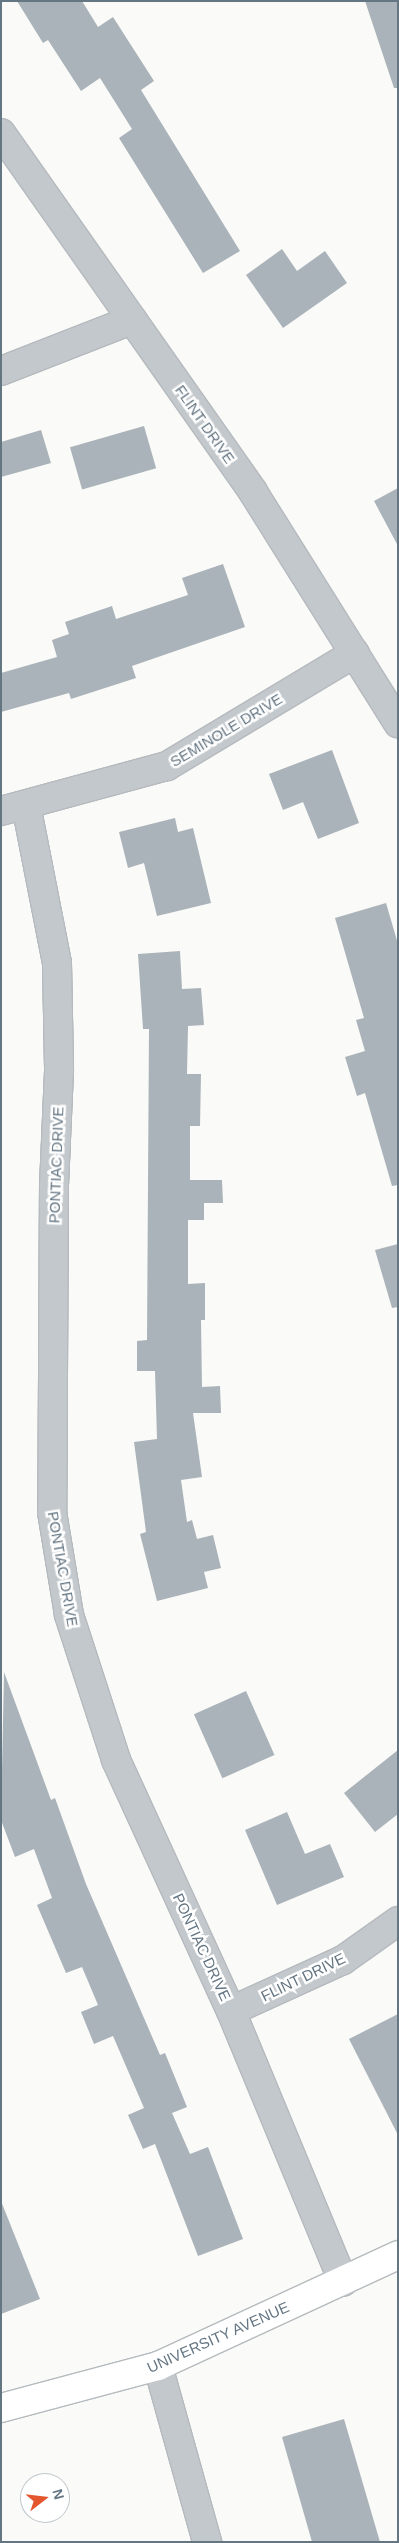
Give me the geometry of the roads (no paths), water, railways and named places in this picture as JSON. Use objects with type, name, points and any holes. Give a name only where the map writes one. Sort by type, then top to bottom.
[{"type":"main road","name":"UNIVERSITY AVENUE","points":[[1,2408],[158,2366],[343,2282],[398,2254]]},
{"type":"street","name":"FLINT DRIVE","points":[[1,133],[253,492],[398,723]]},
{"type":"street","points":[[1,371],[132,320]]},
{"type":"street","name":"SEMINOLE DRIVE","points":[[14,808],[166,766],[355,653]]},
{"type":"street","name":"PONTIAC DRIVE","points":[[14,808],[56,963],[59,1070],[54,1184],[52,1512],[67,1606],[116,1760],[231,2011],[343,2282]]},
{"type":"street","name":"FLINT DRIVE","points":[[231,2011],[343,1960],[398,1921]]},
{"type":"street","points":[[158,2366],[207,2542]]}]
